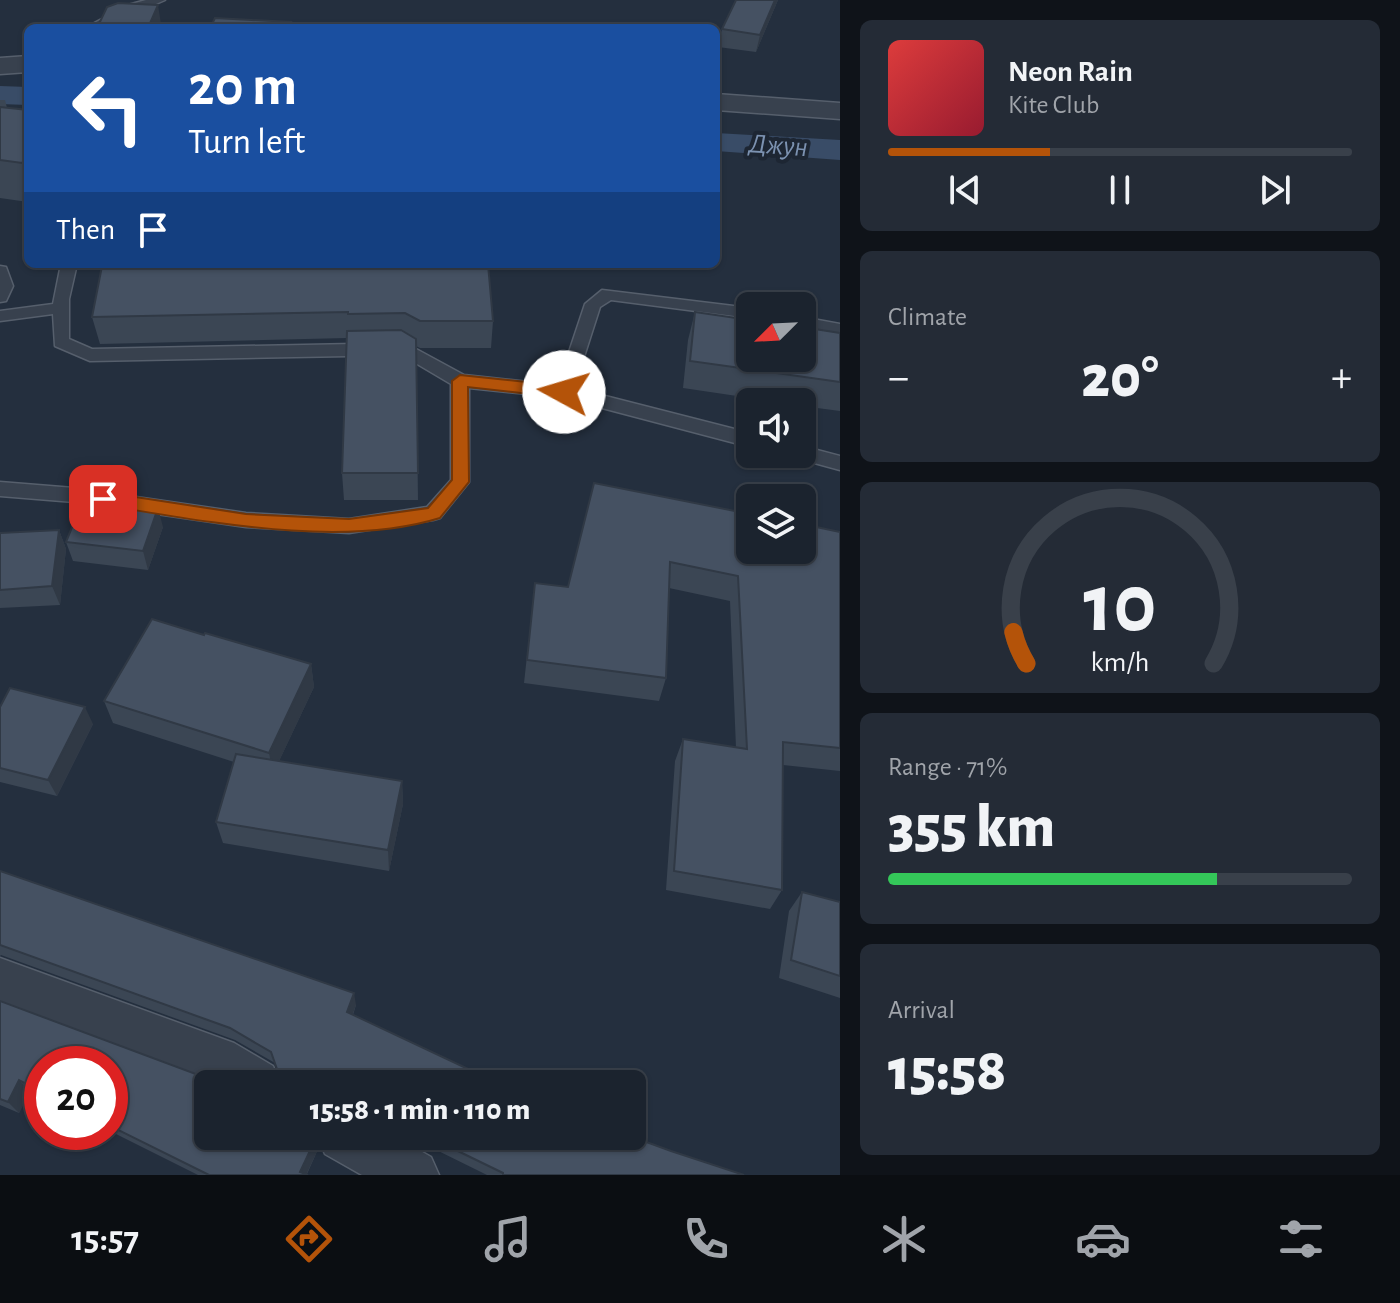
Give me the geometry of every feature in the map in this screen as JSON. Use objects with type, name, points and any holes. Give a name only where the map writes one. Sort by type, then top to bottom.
[{"type":"street","points":[[720,102],[840,111]]},
{"type":"street","points":[[0,982],[216,1061],[231,1070]]},
{"type":"street","points":[[368,1150],[413,1175]]},
{"type":"lane","points":[[99,24],[132,8],[159,0]]},
{"type":"lane","points":[[68,268],[61,308],[61,342],[90,355],[405,349],[460,381],[564,392],[736,436]]},
{"type":"lane","points":[[0,271],[5,286],[0,297]]},
{"type":"lane","points":[[564,392],[593,304],[608,294],[736,311]]},
{"type":"lane","points":[[0,316],[61,308]]},
{"type":"lane","points":[[816,326],[840,330]]},
{"type":"lane","points":[[0,489],[74,495],[246,520],[349,526],[433,513],[460,482],[460,381]]},
{"type":"lane","points":[[816,457],[840,463]]},
{"type":"building","points":[[736,0],[775,0],[760,35],[722,29]]},
{"type":"building","points":[[118,3],[158,5],[150,24],[99,24],[107,7]]},
{"type":"building","points":[[215,18],[291,22],[290,24],[212,24]]},
{"type":"building","points":[[0,107],[24,110],[24,160],[22,163],[0,160]]},
{"type":"building","points":[[102,268],[488,268],[493,321],[420,321],[405,313],[348,312],[92,317]]},
{"type":"building","points":[[695,312],[736,318],[736,367],[690,361]]},
{"type":"building","points":[[816,329],[840,333],[840,382],[769,372],[816,372]]},
{"type":"building","points":[[401,330],[416,339],[418,473],[342,473],[347,331]]},
{"type":"building","points":[[594,483],[736,511],[736,564],[816,564],[816,527],[840,532],[840,748],[783,742],[782,890],[674,871],[683,739],[747,749],[738,576],[670,562],[666,678],[527,660],[535,583],[568,587]]},
{"type":"building","points":[[83,500],[158,508],[143,551],[66,542]]},
{"type":"building","points":[[59,530],[52,586],[0,590],[0,533]]},
{"type":"building","points":[[152,619],[311,664],[269,753],[104,701]]},
{"type":"building","points":[[10,688],[85,707],[48,780],[0,768],[0,707]]},
{"type":"building","points":[[236,754],[402,781],[388,850],[216,822]]},
{"type":"building","points":[[0,871],[354,993],[347,1012],[470,1070],[277,1070],[271,1052],[230,1028],[0,945]]},
{"type":"building","points":[[802,892],[840,902],[840,976],[791,960]]},
{"type":"building","points":[[0,1001],[121,1046],[24,1046],[24,1083],[19,1080],[8,1102],[0,1099]]},
{"type":"building","points":[[128,1049],[194,1073],[194,1150],[310,1150],[300,1172],[308,1175],[209,1175],[128,1135]]},
{"type":"building","points":[[646,1142],[744,1175],[503,1175],[456,1150],[646,1150]]},
{"type":"waterway","name":"Джун","points":[[0,95],[24,96]]},
{"type":"waterway","name":"Джун","points":[[720,142],[840,150]]},
{"type":"route","points":[[103,499],[246,520],[349,526],[433,513],[460,482],[460,381],[564,392]]}]
